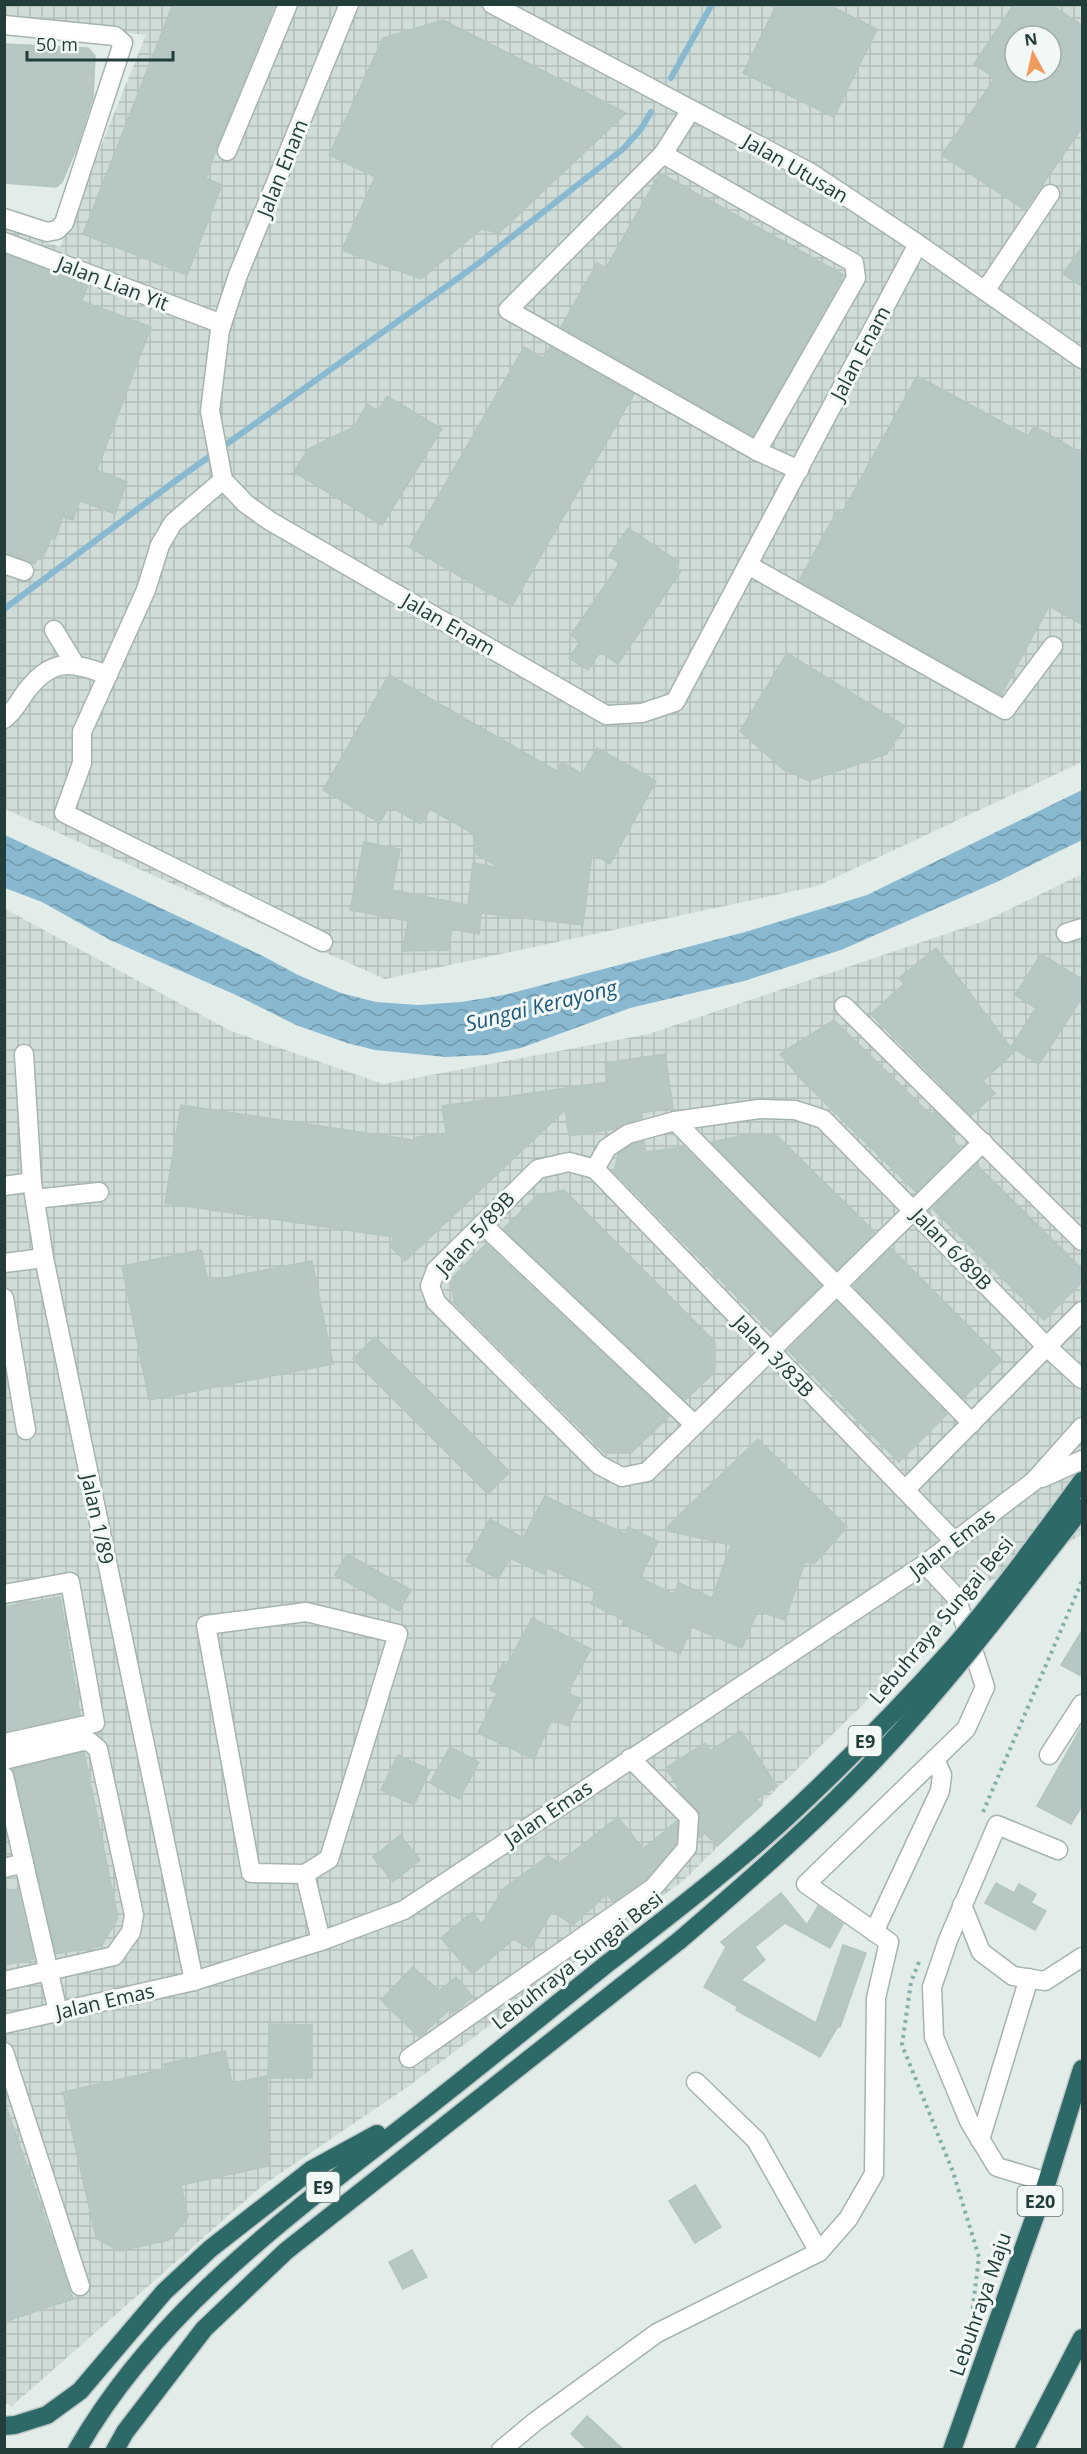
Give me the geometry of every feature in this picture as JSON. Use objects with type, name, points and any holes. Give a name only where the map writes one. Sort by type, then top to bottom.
[{"type":"highway","name":"Lebuhraya Sungai Besi","points":[[77,2450],[112,2392],[144,2354],[207,2288],[288,2216],[701,1890],[801,1804],[890,1716],[955,1646],[1083,1481]]},
{"type":"highway","name":"Lebuhraya Sungai Besi","points":[[115,2450],[125,2432],[204,2329],[286,2251],[680,1940],[774,1858],[864,1771],[947,1677],[1083,1508]]},
{"type":"highway","name":"Lebuhraya Maju","points":[[952,2450],[1047,2182],[1083,2069]]},
{"type":"highway","points":[[4,2426],[47,2415],[80,2391],[164,2292],[210,2249],[311,2170],[427,2108]]},
{"type":"highway","points":[[1024,2450],[1083,2338]]},
{"type":"street","points":[[227,151],[288,4]]},
{"type":"street","name":"Jalan Enam","points":[[349,4],[238,276],[222,324],[210,411],[223,480],[246,504],[270,521],[606,715],[642,713],[675,702],[918,244]]},
{"type":"street","name":"Jalan Utusan","points":[[492,4],[811,173],[1083,359]]},
{"type":"street","points":[[4,25],[115,36],[123,43],[64,223],[57,230],[47,232],[4,218]]},
{"type":"street","points":[[691,110],[663,154],[508,310],[757,451],[799,470]]},
{"type":"street","points":[[663,154],[854,263],[856,278],[757,451]]},
{"type":"street","points":[[985,291],[1050,194]]},
{"type":"street","name":"Jalan Lian Yit","points":[[4,242],[222,324]]},
{"type":"street","points":[[223,480],[173,523],[160,545],[146,590],[82,732],[82,763],[64,813],[323,942]]},
{"type":"street","points":[[4,564],[24,572]]},
{"type":"street","points":[[748,565],[1005,710],[1053,646]]},
{"type":"street","points":[[54,630],[74,663]]},
{"type":"street","points":[[4,718],[15,711],[27,690],[42,673],[74,663],[108,675]]},
{"type":"street","points":[[844,1006],[1083,1241]]},
{"type":"street","name":"Jalan 1/89","points":[[24,1053],[34,1190],[44,1258],[195,1981]]},
{"type":"street","name":"Jalan 6/89B","points":[[675,1121],[759,1109],[795,1110],[823,1119],[1046,1346],[1083,1379]]},
{"type":"street","points":[[595,1169],[607,1148],[628,1134],[675,1121],[972,1423]]},
{"type":"street","name":"Jalan 5/89B","points":[[595,1169],[569,1162],[538,1168],[436,1270],[430,1286],[436,1302],[599,1465],[622,1477],[647,1472],[982,1142]]},
{"type":"street","name":"Jalan 3/83B","points":[[595,1169],[954,1541]]},
{"type":"street","points":[[4,1186],[34,1190],[99,1192]]},
{"type":"street","points":[[482,1224],[694,1424]]},
{"type":"street","points":[[4,1263],[44,1258]]},
{"type":"street","points":[[4,1298],[26,1430]]},
{"type":"street","points":[[905,1490],[1083,1311]]},
{"type":"street","name":"Jalan Emas","points":[[4,2024],[195,1981],[321,1941],[404,1910],[925,1564],[1034,1481],[1083,1428]]},
{"type":"street","name":"Jalan Emas","points":[[1034,1481],[1083,1460]]},
{"type":"street","points":[[501,2450],[536,2421],[657,2333],[819,2252],[848,2219],[873,2174],[876,1998],[889,1942],[806,1884],[966,1729],[985,1687],[956,1598],[925,1564]]},
{"type":"street","points":[[4,1594],[70,1582],[95,1723],[4,1743]]},
{"type":"street","points":[[306,1612],[398,1634],[329,1859],[305,1874],[251,1873],[206,1625],[306,1612]]},
{"type":"street","points":[[1049,1755],[1083,1704]]},
{"type":"street","points":[[4,1761],[83,1741],[95,1745],[100,1753],[134,1916],[131,1932],[114,1956],[4,1981]]},
{"type":"street","points":[[409,2058],[653,1888],[687,1848],[689,1817],[630,1758]]},
{"type":"street","points":[[874,1932],[940,1791],[942,1775],[935,1759]]},
{"type":"street","points":[[4,1776],[58,2012]]},
{"type":"street","points":[[1047,2182],[997,2167],[980,2140],[969,2121],[934,2037],[932,1987],[962,1905],[997,1825],[1058,1850]]},
{"type":"street","points":[[4,1868],[24,1863]]},
{"type":"street","points":[[305,1874],[321,1941]]},
{"type":"street","points":[[962,1905],[981,1952],[1013,1976],[1045,1981],[1083,1957]]},
{"type":"street","points":[[980,2140],[1029,1978]]},
{"type":"street","points":[[4,2052],[80,2286]]},
{"type":"street","points":[[696,2082],[756,2140],[819,2252]]},
{"type":"path","points":[[980,1819],[1083,1581]]},
{"type":"path","points":[[920,1960],[911,1982],[902,2045],[953,2172],[979,2257],[967,2351]]},
{"type":"shaded area","points":[[5,5],[1082,5],[1082,762],[817,886],[385,979],[5,809],[5,228],[60,247],[146,35],[5,19]]},
{"type":"shaded area","points":[[1082,874],[1082,1535],[988,1582],[684,1880],[406,2088],[263,2185],[12,2406],[5,2403],[5,909],[231,1031],[383,1084],[649,1034],[987,920]]},
{"type":"water","name":"Sungai Kerayong","points":[[1082,790],[1082,840],[999,881],[841,950],[744,981],[630,1008],[521,1048],[486,1055],[446,1057],[375,1050],[347,1043],[296,1025],[236,995],[110,940],[42,902],[5,888],[5,835],[261,955],[298,975],[341,993],[376,1002],[418,1005],[461,1002],[504,995],[745,932],[867,895]]},
{"type":"building","points":[[173,4],[275,4],[206,178],[222,185],[187,275],[83,234]]},
{"type":"building","points":[[777,4],[827,4],[877,29],[834,117],[743,73]]},
{"type":"building","points":[[1014,4],[1050,4],[1083,26],[1083,126],[1025,210],[942,155],[995,78],[974,64]]},
{"type":"building","points":[[443,20],[626,113],[499,233],[481,229],[421,279],[342,250],[375,177],[329,155],[383,38]]},
{"type":"building","points":[[4,44],[88,48],[95,56],[93,97],[77,147],[62,182],[56,187],[4,183]]},
{"type":"building","points":[[660,173],[844,275],[753,436],[561,327],[597,263],[606,268]]},
{"type":"building","points":[[1083,245],[1083,287],[1063,274]]},
{"type":"building","points":[[4,254],[88,285],[82,301],[151,327],[97,470],[127,482],[115,514],[80,501],[73,520],[63,517],[55,539],[51,538],[42,560],[37,558],[35,564],[4,553]]},
{"type":"building","points":[[524,347],[543,358],[550,347],[634,394],[512,606],[409,547]]},
{"type":"building","points":[[917,376],[1028,436],[1034,426],[1083,454],[1083,625],[1049,606],[1001,695],[799,581],[837,511],[842,513]]},
{"type":"building","points":[[387,396],[442,429],[382,525],[294,472],[308,449],[354,427],[367,404],[378,411]]},
{"type":"building","points":[[628,528],[679,562],[675,567],[681,571],[618,664],[600,652],[588,670],[569,658],[580,642],[571,635],[620,563],[609,556]]},
{"type":"building","points":[[787,653],[905,726],[887,754],[809,781],[783,769],[740,731]]},
{"type":"building","points":[[389,675],[557,771],[562,762],[582,774],[597,748],[656,781],[610,864],[592,853],[583,925],[481,913],[479,934],[452,929],[448,950],[402,951],[408,921],[350,910],[364,842],[400,849],[392,890],[468,905],[473,863],[501,868],[474,853],[476,835],[430,809],[421,824],[389,806],[380,823],[323,790]]},
{"type":"building","points":[[936,948],[1014,1052],[983,1081],[995,1093],[971,1116],[871,1014],[904,984],[899,978]]},
{"type":"building","points":[[1041,954],[1083,980],[1083,996],[1039,1064],[1011,1047],[1036,1008],[1015,995]]},
{"type":"building","points":[[834,1020],[931,1115],[935,1111],[955,1131],[950,1135],[960,1148],[916,1192],[803,1081],[780,1054]]},
{"type":"building","points":[[665,1054],[673,1108],[640,1113],[641,1119],[625,1123],[615,1129],[569,1136],[565,1110],[405,1261],[391,1247],[393,1237],[165,1203],[181,1105],[413,1140],[418,1137],[446,1133],[442,1106],[608,1082],[605,1063]]},
{"type":"building","points":[[751,1134],[777,1136],[875,1232],[837,1270],[711,1142]]},
{"type":"building","points":[[644,1141],[646,1152],[684,1147],[821,1285],[773,1333],[614,1172],[618,1154],[633,1144]]},
{"type":"building","points":[[976,1164],[1083,1270],[1083,1281],[1044,1320],[932,1208]]},
{"type":"building","points":[[564,1190],[715,1342],[715,1372],[685,1400],[503,1229],[537,1196]]},
{"type":"building","points":[[486,1244],[669,1416],[631,1453],[605,1453],[454,1303],[451,1279]]},
{"type":"building","points":[[891,1248],[1002,1360],[963,1398],[853,1286]]},
{"type":"building","points":[[201,1250],[208,1281],[312,1261],[333,1364],[149,1400],[122,1266]]},
{"type":"building","points":[[837,1301],[947,1414],[899,1462],[788,1350]]},
{"type":"building","points":[[375,1337],[510,1472],[488,1494],[353,1359]]},
{"type":"building","points":[[758,1439],[847,1527],[814,1564],[805,1562],[785,1620],[758,1611],[742,1648],[692,1627],[680,1654],[652,1641],[653,1638],[622,1624],[624,1620],[591,1604],[597,1590],[547,1568],[544,1574],[510,1558],[498,1579],[466,1561],[490,1519],[523,1538],[545,1496],[625,1534],[628,1527],[658,1541],[640,1578],[673,1594],[679,1583],[712,1598],[731,1545],[664,1530]]},
{"type":"building","points":[[347,1554],[411,1590],[399,1611],[335,1575]]},
{"type":"building","points":[[60,1597],[80,1715],[4,1731],[4,1607]]},
{"type":"building","points":[[532,1618],[591,1649],[567,1693],[581,1699],[568,1726],[552,1719],[534,1759],[478,1733],[497,1693],[490,1690],[503,1663],[507,1665]]},
{"type":"building","points":[[1083,1629],[1083,1677],[1061,1665]]},
{"type":"building","points":[[1083,1724],[1083,1804],[1071,1824],[1037,1806]]},
{"type":"building","points":[[741,1731],[777,1786],[756,1799],[762,1805],[717,1846],[705,1833],[699,1838],[699,1813],[682,1794],[666,1768],[705,1743],[710,1751]]},
{"type":"building","points":[[450,1747],[479,1762],[459,1799],[430,1783]]},
{"type":"building","points":[[84,1752],[118,1918],[101,1946],[56,1954],[13,1769]]},
{"type":"building","points":[[398,1755],[430,1770],[414,1805],[381,1790]]},
{"type":"building","points":[[618,1817],[643,1849],[677,1821],[676,1844],[645,1880],[613,1902],[607,1894],[573,1925],[552,1911],[530,1949],[514,1939],[472,1974],[441,1938],[472,1912],[482,1924],[503,1889],[548,1856],[559,1863]]},
{"type":"building","points":[[400,1835],[420,1860],[393,1882],[373,1857]]},
{"type":"building","points":[[996,1883],[1014,1893],[1019,1884],[1036,1894],[1031,1903],[1046,1911],[1035,1930],[985,1903]]},
{"type":"building","points":[[18,1889],[34,1959],[4,1965],[4,1891]]},
{"type":"building","points":[[781,1893],[807,1925],[818,1906],[843,1924],[830,1948],[785,1923],[755,1947],[765,1960],[741,1980],[816,2023],[843,1945],[866,1953],[840,2027],[838,2026],[820,2057],[736,2010],[738,2007],[704,1987],[726,1947],[721,1942]]},
{"type":"building","points":[[413,1967],[439,1991],[456,1977],[473,1997],[453,2013],[450,2009],[419,2037],[381,2000]]},
{"type":"building","points":[[269,2024],[312,2025],[312,2078],[268,2078]]},
{"type":"building","points":[[225,2051],[232,2083],[267,2076],[269,2166],[181,2185],[188,2217],[169,2240],[119,2251],[96,2238],[63,2092],[165,2069],[164,2064]]},
{"type":"building","points":[[4,2109],[7,2109],[73,2299],[4,2322]]},
{"type":"building","points":[[695,2185],[721,2227],[695,2243],[669,2201]]},
{"type":"building","points":[[412,2250],[427,2277],[403,2289],[389,2262]]},
{"type":"building","points":[[587,2416],[624,2450],[588,2450],[571,2434]]},
{"type":"waterway","points":[[671,78],[712,4]]},
{"type":"waterway","points":[[4,609],[178,479],[475,266],[623,149],[641,129],[651,112]]}]
